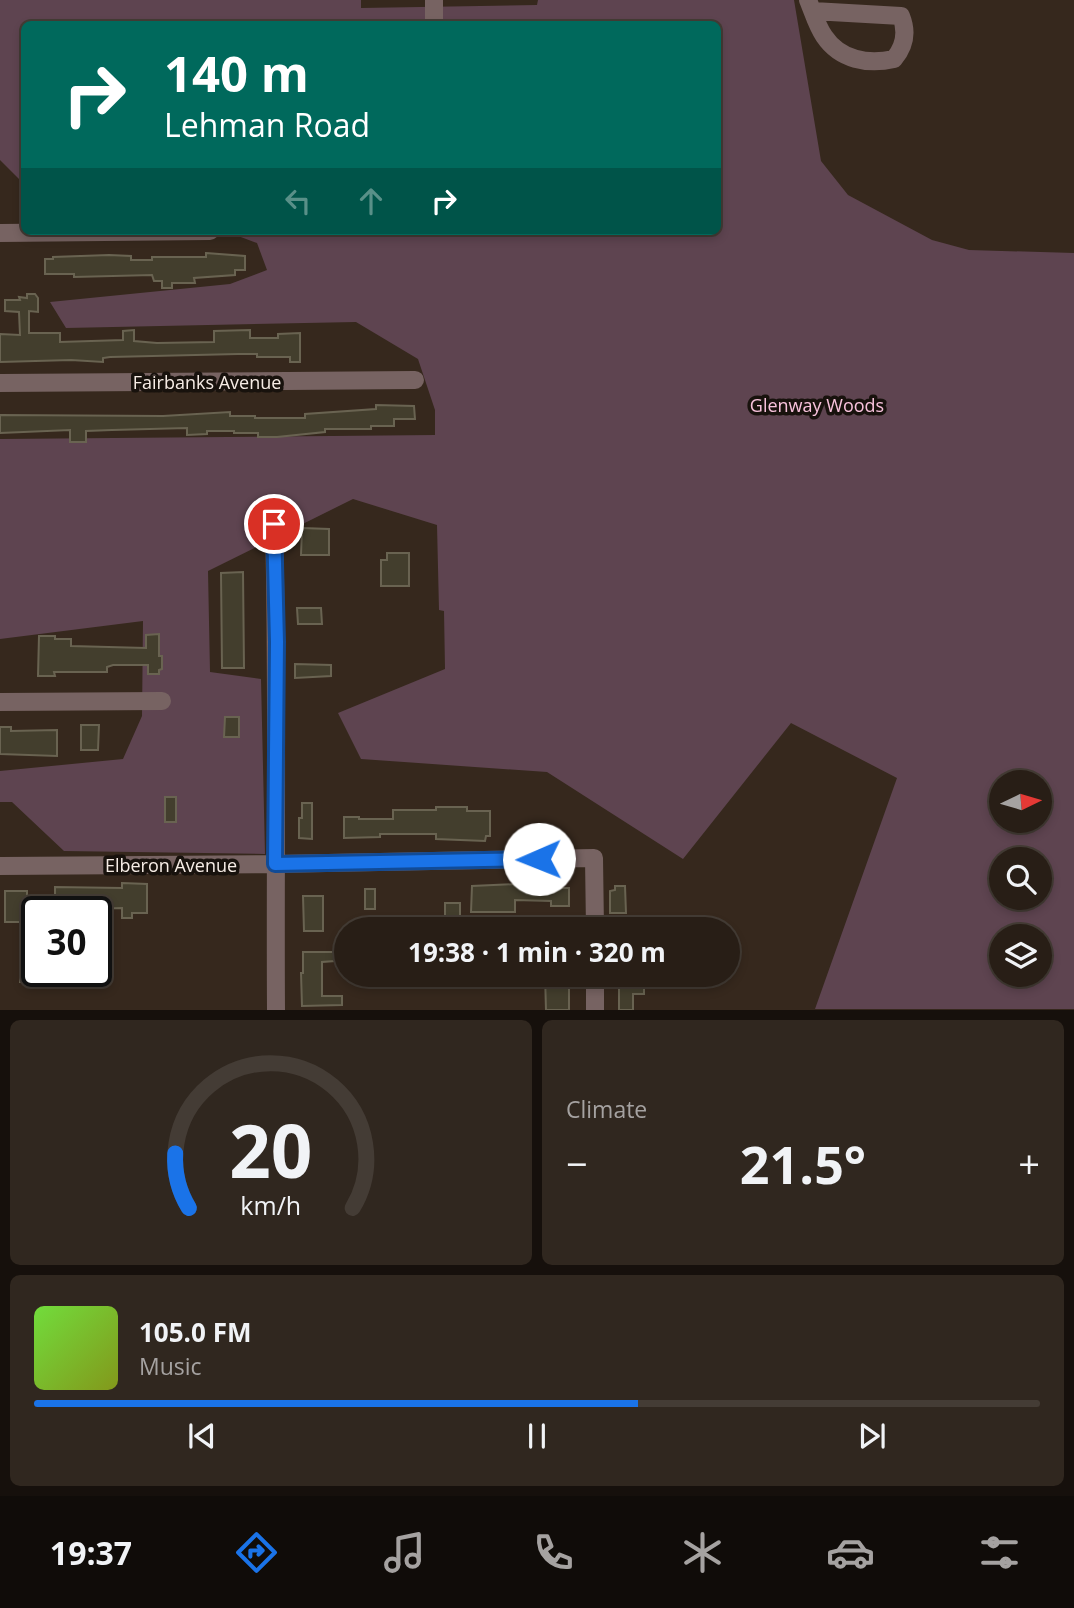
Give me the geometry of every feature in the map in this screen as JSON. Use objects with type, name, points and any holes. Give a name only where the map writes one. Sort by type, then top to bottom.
[{"type":"street","points":[[434,0],[434,21]]},
{"type":"street","points":[[811,5],[901,16],[905,26],[903,45],[894,58],[883,61],[864,62],[847,56],[824,36],[811,5]]},
{"type":"street","points":[[0,233],[21,233]]},
{"type":"street","name":"Fairbanks Avenue","points":[[0,383],[415,380]]},
{"type":"street","points":[[274,524],[277,642],[276,1010]]},
{"type":"street","points":[[0,702],[162,701]]},
{"type":"street","name":"Elberon Avenue","points":[[0,866],[594,858],[595,917]]},
{"type":"street","points":[[595,987],[595,1010]]},
{"type":"green space","name":"Glenway Woods","points":[[0,0],[361,0],[361,8],[537,5],[538,0],[794,0],[821,161],[848,195],[932,240],[969,250],[1074,253],[1074,1009],[815,1009],[897,778],[791,723],[683,859],[547,772],[361,759],[338,713],[445,669],[444,611],[439,610],[437,525],[353,499],[208,571],[210,672],[261,679],[265,854],[64,851],[12,802],[0,802],[0,771],[123,759],[142,716],[143,621],[0,639],[0,439],[435,435],[435,410],[418,359],[356,322],[66,328],[50,302],[230,284],[267,270],[257,243],[236,235],[721,235],[721,21],[21,21],[21,179],[0,160]]},
{"type":"building","points":[[206,253],[245,256],[245,270],[235,270],[235,275],[194,278],[195,283],[172,283],[172,288],[162,288],[162,281],[154,281],[152,275],[74,277],[74,274],[45,274],[45,259],[53,257],[109,255],[131,256],[131,260],[152,260],[152,257],[206,257]]},
{"type":"building","points":[[27,294],[35,294],[38,298],[38,312],[29,311],[29,333],[60,333],[60,342],[123,340],[123,331],[134,330],[134,341],[157,343],[214,342],[214,331],[250,330],[250,338],[278,338],[278,334],[300,333],[300,362],[290,362],[290,357],[238,354],[110,357],[103,358],[103,362],[0,362],[0,334],[20,335],[19,312],[5,311],[5,300],[20,300],[19,297],[27,298]]},
{"type":"building","points":[[376,405],[414,406],[415,419],[394,419],[394,426],[371,426],[371,429],[325,429],[325,432],[277,437],[258,437],[258,433],[234,431],[207,431],[207,434],[187,435],[187,428],[86,431],[86,442],[70,442],[70,430],[0,433],[0,415],[163,416],[230,412],[230,416],[255,418],[305,418],[305,414],[376,409]]},
{"type":"building","points":[[302,528],[329,529],[329,555],[301,555]]},
{"type":"building","points":[[387,553],[409,553],[409,586],[381,586],[381,560],[387,560]]},
{"type":"building","points":[[243,572],[244,668],[222,668],[221,573]]},
{"type":"building","points":[[297,608],[321,608],[322,624],[298,624]]},
{"type":"building","points":[[159,634],[162,669],[159,674],[148,674],[148,665],[113,665],[107,667],[107,672],[54,672],[55,676],[38,676],[39,636],[71,639],[71,646],[146,648],[146,635]]},
{"type":"building","points":[[295,664],[331,665],[331,676],[295,678]]},
{"type":"building","points":[[225,717],[239,717],[239,737],[224,737]]},
{"type":"building","points":[[81,725],[99,725],[98,750],[81,750]]},
{"type":"building","points":[[0,727],[11,727],[11,731],[57,730],[57,756],[0,754]]},
{"type":"building","points":[[165,797],[176,797],[176,822],[165,822]]},
{"type":"building","points":[[302,803],[312,803],[312,839],[299,838]]},
{"type":"building","points":[[436,807],[467,807],[467,811],[490,811],[490,836],[486,836],[485,841],[436,839],[436,834],[380,834],[380,837],[344,838],[344,817],[393,819],[393,810],[436,810]]},
{"type":"building","points":[[122,883],[147,884],[147,913],[132,913],[132,918],[122,918],[122,908],[112,908],[112,896],[55,896],[55,887],[122,888]]},
{"type":"building","points":[[535,884],[535,888],[569,888],[569,906],[551,906],[551,901],[515,900],[515,912],[471,912],[472,886]]},
{"type":"building","points":[[615,886],[625,886],[626,913],[610,913],[610,891],[615,890]]},
{"type":"building","points":[[365,889],[375,889],[375,909],[365,909]]},
{"type":"building","points":[[5,891],[27,891],[27,896],[21,896],[21,922],[5,922]]},
{"type":"building","points":[[303,896],[323,896],[323,931],[304,931]]},
{"type":"building","points":[[445,903],[460,903],[460,917],[445,917]]},
{"type":"building","points":[[303,952],[334,952],[334,961],[322,962],[322,996],[342,996],[342,1005],[302,1006]]},
{"type":"building","points":[[545,987],[569,987],[569,1010],[546,1010]]},
{"type":"building","points":[[619,987],[644,987],[644,994],[633,994],[633,1010],[619,1010]]},
{"type":"route","points":[[274,524],[277,642],[275,864],[539,859]]}]
